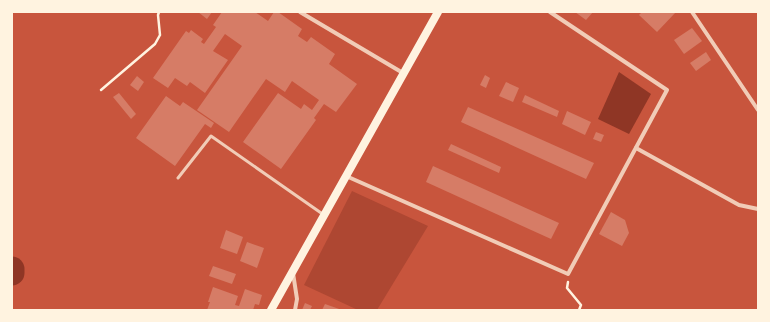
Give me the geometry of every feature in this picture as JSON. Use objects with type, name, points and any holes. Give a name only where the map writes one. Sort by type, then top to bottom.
[{"type":"main road","points":[[271,310],[403,72],[438,12]]},
{"type":"street","points":[[300,12],[403,72]]},
{"type":"street","points":[[346,176],[568,274],[667,90],[550,12]]},
{"type":"street","points":[[692,12],[758,110]]},
{"type":"street","points":[[636,148],[739,205],[758,209]]},
{"type":"street","points":[[293,271],[297,299],[295,310]]},
{"type":"lane","points":[[178,178],[211,136],[324,215]]},
{"type":"path","points":[[101,90],[155,44],[160,35],[159,12]]},
{"type":"path","points":[[568,274],[567,288],[581,305],[579,310]]},
{"type":"shaded area","points":[[619,72],[651,94],[629,134],[598,119]]},
{"type":"shaded area","points":[[352,191],[428,226],[377,310],[358,310],[304,285]]},
{"type":"building","points":[[198,12],[212,12],[207,19]]},
{"type":"building","points":[[222,12],[255,12],[268,21],[274,12],[278,12],[302,29],[298,36],[307,42],[311,37],[335,54],[329,64],[357,84],[336,112],[324,104],[314,118],[316,120],[281,169],[243,142],[278,93],[301,109],[304,104],[312,110],[319,100],[292,81],[285,92],[266,79],[229,132],[197,110],[242,46],[225,34],[213,51],[228,60],[205,93],[190,82],[187,86],[175,78],[168,88],[153,78],[186,31],[189,33],[191,30],[203,39],[201,42],[204,44],[216,27],[213,25]]},
{"type":"building","points":[[575,12],[593,12],[586,20]]},
{"type":"building","points":[[642,12],[676,12],[657,32],[639,15]]},
{"type":"building","points":[[692,28],[702,41],[684,54],[674,40]]},
{"type":"building","points":[[706,52],[711,60],[696,71],[690,63]]},
{"type":"building","points":[[485,75],[490,78],[486,88],[480,85]]},
{"type":"building","points":[[137,76],[144,82],[138,91],[130,85]]},
{"type":"building","points":[[506,82],[519,88],[513,102],[499,96]]},
{"type":"building","points":[[119,93],[136,114],[131,119],[113,97]]},
{"type":"building","points":[[525,95],[559,111],[557,117],[522,102]]},
{"type":"building","points":[[166,96],[180,106],[183,102],[214,123],[211,128],[205,124],[175,166],[136,138]]},
{"type":"building","points":[[468,107],[594,163],[586,179],[461,122]]},
{"type":"building","points":[[567,111],[591,122],[585,135],[562,124]]},
{"type":"building","points":[[596,132],[604,135],[601,142],[593,139]]},
{"type":"building","points":[[451,144],[501,167],[499,173],[448,150]]},
{"type":"building","points":[[433,166],[559,223],[551,239],[426,182]]},
{"type":"building","points":[[611,212],[625,220],[629,233],[622,246],[599,234]]},
{"type":"building","points":[[226,230],[243,237],[237,254],[220,248]]},
{"type":"building","points":[[247,242],[264,248],[257,268],[240,261]]},
{"type":"building","points":[[213,266],[236,274],[232,284],[209,276]]},
{"type":"building","points":[[213,287],[238,296],[235,305],[239,306],[245,289],[262,295],[259,305],[255,304],[253,310],[207,310]]},
{"type":"building","points":[[305,303],[312,306],[310,310],[302,310]]},
{"type":"building","points":[[325,304],[342,310],[322,310]]}]
